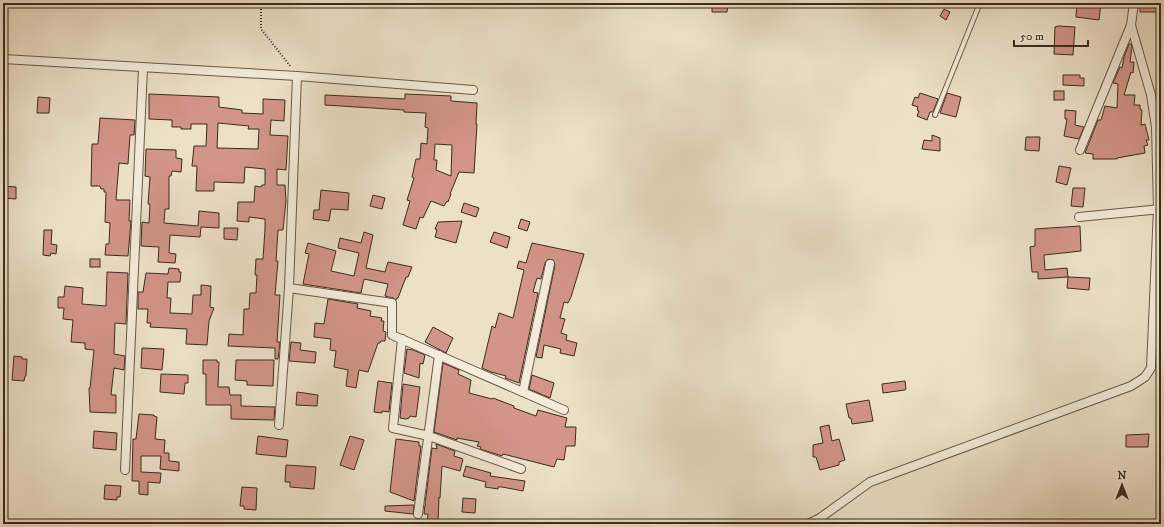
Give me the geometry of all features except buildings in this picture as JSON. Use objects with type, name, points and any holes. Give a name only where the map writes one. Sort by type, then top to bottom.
[{"type":"street","points":[[1080,150],[1131,25],[1134,3]]},
{"type":"street","points":[[808,524],[820,518],[870,482],[1131,386],[1146,377],[1151,368],[1160,209],[1156,127],[1151,95],[1131,25]]},
{"type":"street","points":[[3,59],[297,76],[473,90]]},
{"type":"street","points":[[125,470],[143,68]]},
{"type":"street","points":[[279,425],[289,288],[297,76]]},
{"type":"street","points":[[1079,217],[1160,209]]},
{"type":"street","points":[[523,392],[550,264]]},
{"type":"street","points":[[289,288],[392,303],[392,335],[564,410]]},
{"type":"street","points":[[402,339],[393,428],[429,436],[521,469]]},
{"type":"street","points":[[418,514],[439,355]]},
{"type":"lane","points":[[934,114],[980,3]]},
{"type":"path","points":[[261,3],[261,29],[297,76]]}]
